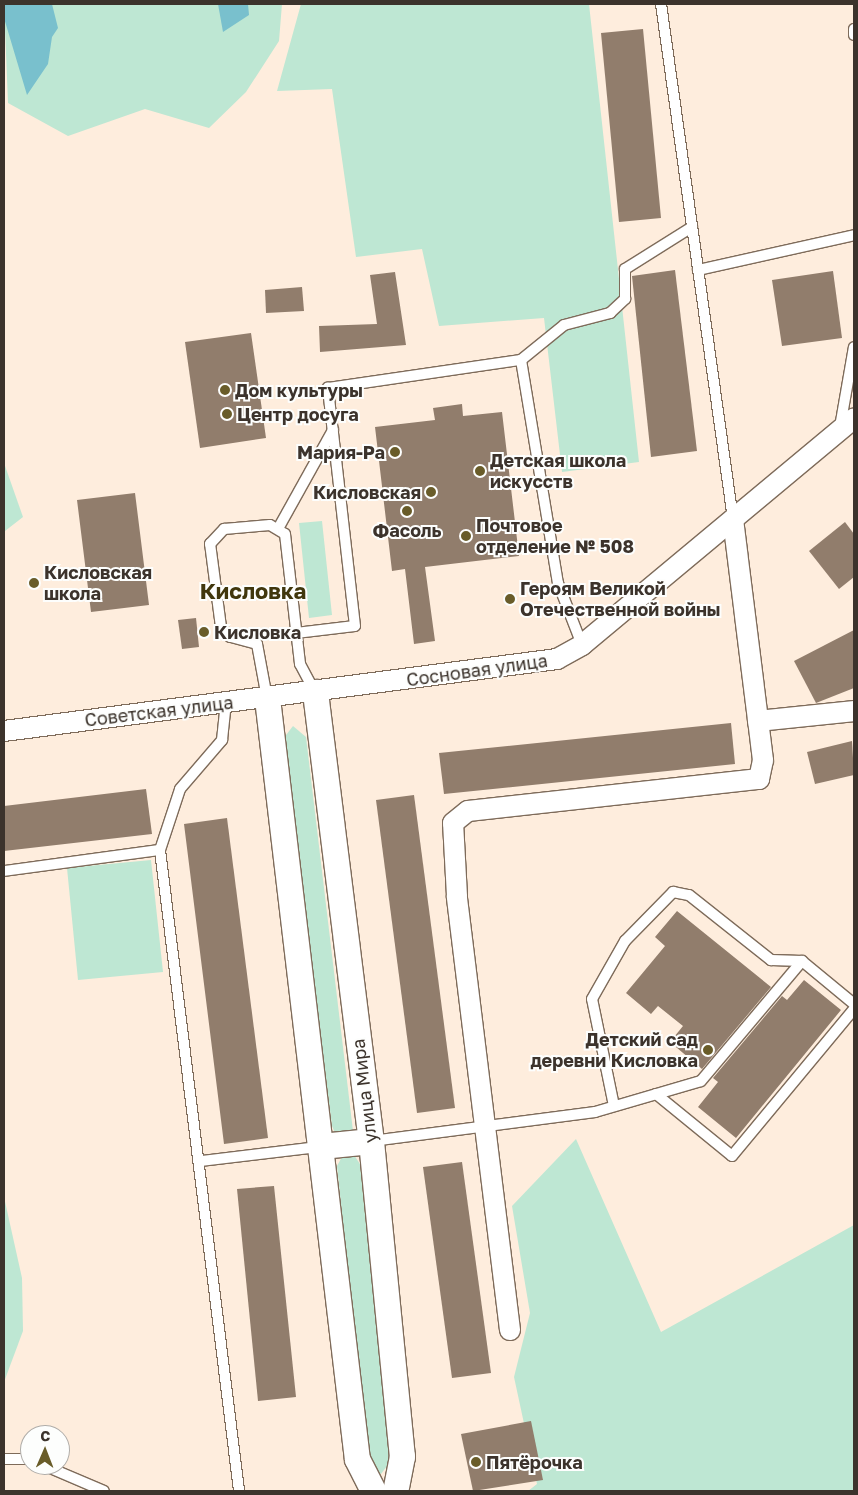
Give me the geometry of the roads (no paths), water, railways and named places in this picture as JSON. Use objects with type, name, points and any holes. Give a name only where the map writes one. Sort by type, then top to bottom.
[{"type":"street","name":"Сосновая улица","points":[[315,692],[526,666],[558,659],[582,645],[854,418]]},
{"type":"street","points":[[510,1330],[457,896],[453,832],[456,818],[468,811],[759,779],[763,760],[733,520]]},
{"type":"street","name":"Советская улица","points":[[4,731],[315,692]]},
{"type":"street","name":"улица Мира","points":[[315,692],[371,1141],[402,1456],[395,1491]]},
{"type":"street","points":[[267,698],[357,1458],[373,1491]]},
{"type":"street","points":[[758,721],[854,711]]},
{"type":"street","points":[[321,1146],[371,1141]]},
{"type":"lane","points":[[661,4],[733,520]]},
{"type":"lane","points":[[296,633],[355,626],[328,388],[521,360],[564,326],[610,313],[625,299],[625,269],[692,227]]},
{"type":"lane","points":[[698,270],[854,235]]},
{"type":"lane","points":[[839,432],[854,347]]},
{"type":"lane","points":[[521,360],[558,583],[582,645]]},
{"type":"lane","points":[[279,527],[333,430]]},
{"type":"lane","points":[[279,527],[286,538],[301,670],[315,692]]},
{"type":"lane","points":[[267,698],[257,644],[230,637],[220,627],[210,544],[224,529],[279,527]]},
{"type":"lane","points":[[226,703],[222,740],[180,790],[160,850],[201,1161],[239,1491]]},
{"type":"lane","points":[[4,871],[160,850]]},
{"type":"lane","points":[[614,1106],[592,999],[625,941],[673,892],[689,895],[772,960],[802,961],[854,1004]]},
{"type":"lane","points":[[371,1141],[486,1129],[614,1106],[701,1081],[802,961]]},
{"type":"lane","points":[[656,1094],[732,1156],[854,1010]]},
{"type":"lane","points":[[201,1161],[321,1146]]},
{"type":"lane","points":[[4,1459],[20,1459]]},
{"type":"lane","points":[[66,1475],[104,1491]]},
{"type":"water","points":[[4,4],[52,4],[58,28],[52,37],[48,64],[27,95],[4,18]]},
{"type":"water","points":[[218,4],[248,4],[249,15],[223,32]]},
{"type":"place","name":"Дом культуры","points":[[225,390]]},
{"type":"place","name":"Центр досуга","points":[[227,414]]},
{"type":"place","name":"Мария-Ра","points":[[395,452]]},
{"type":"place","name":"Детская школа искусств","points":[[480,471]]},
{"type":"place","name":"Кисловская","points":[[431,492]]},
{"type":"place","name":"Фасоль","points":[[407,511]]},
{"type":"place","name":"Почтовое отделение № 508","points":[[466,536]]},
{"type":"place","name":"Кисловская школа","points":[[34,583]]},
{"type":"place","name":"Героям Великой Отечественной войны","points":[[510,599]]},
{"type":"place","name":"Кисловка","points":[[204,632]]},
{"type":"place","name":"Детский сад деревни Кисловка","points":[[708,1050]]},
{"type":"place","name":"Пятёрочка","points":[[476,1462]]},
{"type":"district","name":"Кисловка","points":[[253,591]]}]
